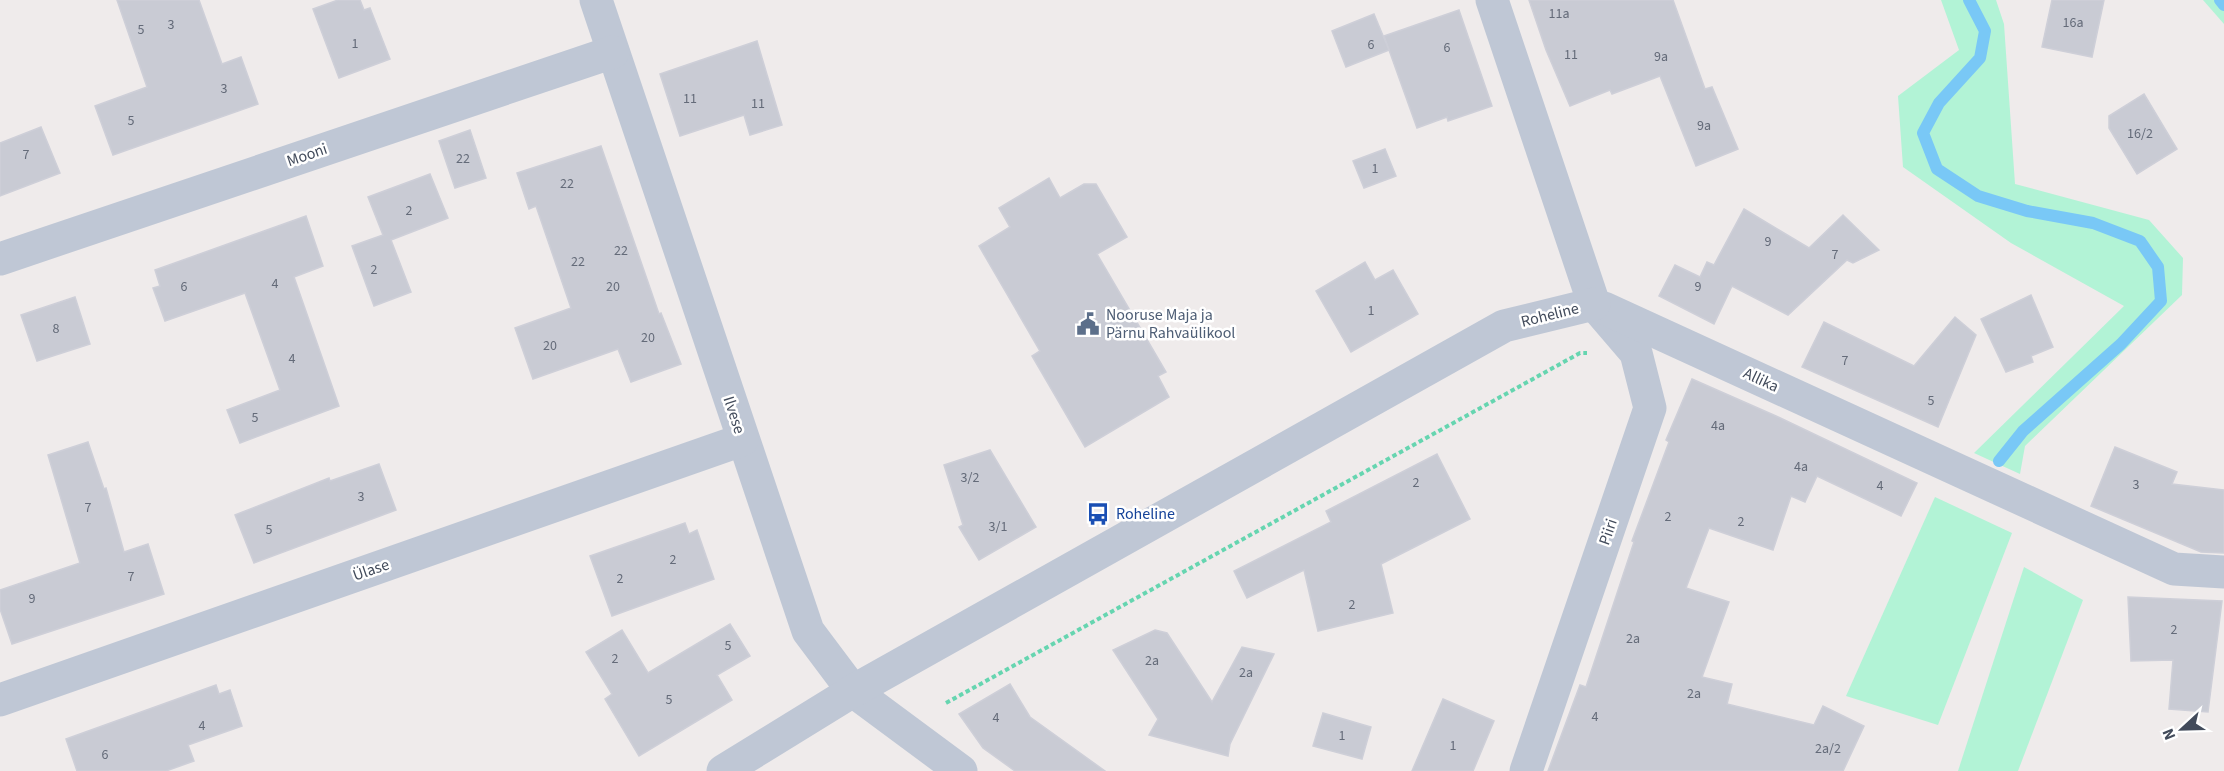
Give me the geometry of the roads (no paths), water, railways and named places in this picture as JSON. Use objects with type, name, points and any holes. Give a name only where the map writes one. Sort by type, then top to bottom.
[{"type":"street","name":"Ilvese","points":[[596,0],[808,631],[853,691],[961,771]]},
{"type":"street","points":[[1492,0],[1594,304]]},
{"type":"street","name":"Mooni","points":[[0,259],[613,52]]},
{"type":"street","name":"Piiri","points":[[1526,771],[1650,408],[1636,353],[1594,304]]},
{"type":"street","name":"Allika","points":[[1594,304],[2174,569],[2224,572]]},
{"type":"street","name":"Roheline","points":[[723,771],[853,691],[1504,326],[1594,304]]},
{"type":"street","name":"Ülase","points":[[0,700],[742,440]]},
{"type":"waterway","points":[[1969,0],[1985,31],[1980,58],[1939,103],[1923,133],[1937,169],[1978,196],[2027,211],[2093,223],[2140,241],[2158,267],[2161,301],[2121,344],[2023,431],[1999,461]]},
{"type":"waterway","points":[[2220,0],[2224,5]]},
{"type":"place","name":"Nooruse Maja ja Pärnu Rahvaülikool","points":[[1088,324]]},
{"type":"place","name":"Roheline","points":[[1098,514]]}]
